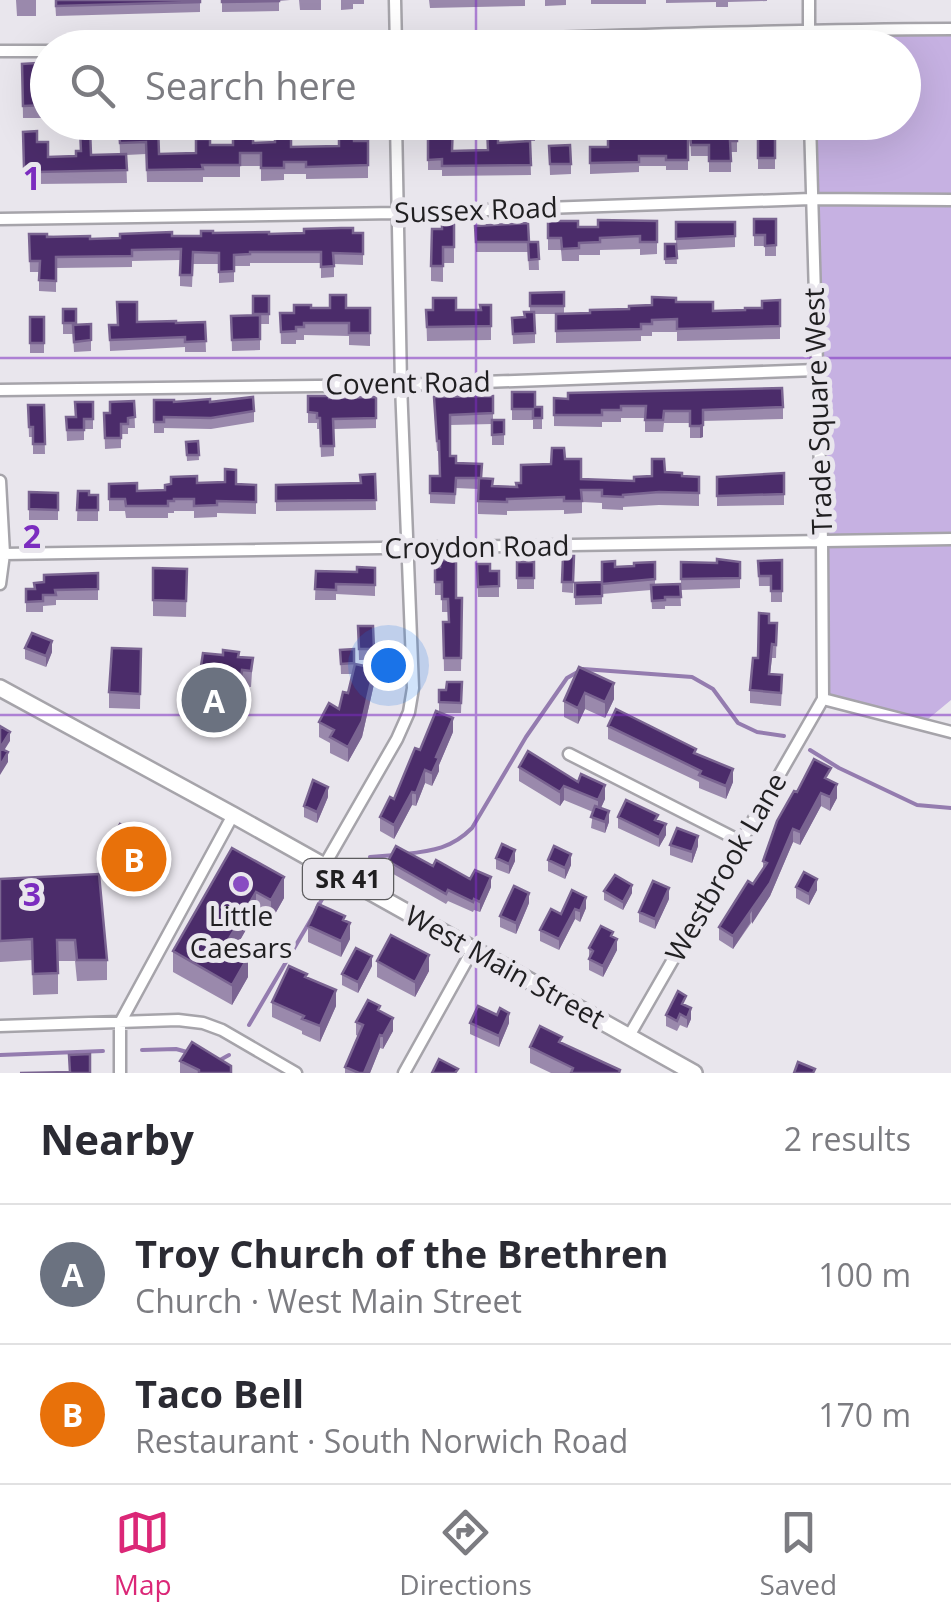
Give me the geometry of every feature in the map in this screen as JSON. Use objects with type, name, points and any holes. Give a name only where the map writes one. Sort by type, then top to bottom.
[{"type":"main road","name":"West Main Street","points":[[0,688],[694,1073]]},
{"type":"street","points":[[395,0],[396,30]]},
{"type":"street","points":[[809,0],[809,30],[951,29]]},
{"type":"street","points":[[0,51],[30,50]]},
{"type":"street","points":[[324,866],[397,739],[409,712],[413,688],[396,140]]},
{"type":"street","name":"Trade Square West","points":[[810,140],[823,698]]},
{"type":"street","name":"Sussex Road","points":[[0,219],[397,213],[811,199],[951,200]]},
{"type":"street","name":"Covent Road","points":[[0,390],[401,385],[816,370]]},
{"type":"street","points":[[0,482],[4,554],[0,584]]},
{"type":"street","name":"Croydon Road","points":[[4,554],[951,539]]},
{"type":"street","points":[[823,698],[951,732]]},
{"type":"street","name":"Westbrook Lane","points":[[629,1036],[823,698]]},
{"type":"street","points":[[569,754],[740,842]]},
{"type":"street","points":[[120,1073],[120,1023],[233,815]]},
{"type":"street","points":[[404,1073],[474,950]]},
{"type":"street","points":[[0,1026],[203,1022],[296,1073]]},
{"type":"shaded area","points":[[951,29],[951,700],[922,724],[823,699],[810,140],[921,140],[921,30],[809,30]]},
{"type":"building","points":[[56,0],[200,0],[200,2],[56,6]]},
{"type":"building","points":[[279,0],[279,1],[222,2]]},
{"type":"building","points":[[30,63],[30,106],[23,106],[22,64]]},
{"type":"building","points":[[23,132],[30,132],[30,140],[48,142],[48,157],[76,156],[76,151],[81,151],[80,140],[90,140],[91,155],[126,154],[127,170],[37,172],[37,167],[24,167]]},
{"type":"building","points":[[120,140],[159,140],[159,154],[196,153],[196,140],[210,140],[210,145],[233,145],[233,140],[291,140],[291,147],[339,146],[339,140],[368,141],[368,165],[306,167],[306,162],[284,162],[284,168],[261,168],[261,153],[240,153],[240,165],[147,170],[146,142]]},
{"type":"building","points":[[428,140],[452,140],[452,151],[488,150],[488,140],[530,141],[531,165],[442,166],[442,159],[428,160]]},
{"type":"building","points":[[608,140],[688,140],[688,160],[639,156],[639,162],[590,163],[590,147],[608,147]]},
{"type":"building","points":[[691,140],[737,140],[730,141],[731,161],[709,161],[709,145],[691,145]]},
{"type":"building","points":[[758,140],[775,140],[775,158],[758,158]]},
{"type":"building","points":[[570,145],[571,164],[550,164],[549,146]]},
{"type":"building","points":[[754,219],[776,219],[776,245],[765,246],[765,235],[754,235]]},
{"type":"building","points":[[598,220],[657,221],[657,242],[640,242],[640,236],[600,238],[600,242],[562,249],[561,238],[548,238],[548,221],[578,221],[578,227],[598,227]]},
{"type":"building","points":[[676,222],[735,222],[735,236],[676,239]]},
{"type":"building","points":[[442,223],[454,223],[454,247],[443,247],[443,266],[431,266],[432,229],[442,229]]},
{"type":"building","points":[[528,223],[529,242],[476,242],[475,226]]},
{"type":"building","points":[[353,228],[353,233],[363,233],[363,254],[333,253],[334,266],[321,267],[321,252],[250,252],[234,255],[234,271],[219,272],[219,253],[193,252],[192,275],[180,275],[181,249],[132,250],[132,256],[56,257],[56,281],[39,280],[40,261],[30,261],[29,234],[90,239],[120,238],[120,234],[172,232],[172,236],[201,236],[201,231],[269,234]]},
{"type":"building","points":[[528,242],[538,242],[539,259],[529,260]]},
{"type":"building","points":[[665,244],[676,244],[677,258],[665,259]]},
{"type":"building","points":[[564,292],[564,306],[530,306],[530,293]]},
{"type":"building","points":[[330,295],[346,295],[346,308],[370,308],[370,333],[349,333],[349,323],[304,323],[296,331],[281,332],[280,313],[294,313],[294,305],[330,308]]},
{"type":"building","points":[[253,296],[269,296],[269,314],[253,314]]},
{"type":"building","points":[[652,297],[676,298],[676,302],[713,302],[713,311],[762,308],[762,301],[780,300],[780,326],[677,329],[677,319],[652,320],[652,324],[641,324],[641,329],[556,331],[556,314],[652,305]]},
{"type":"building","points":[[433,298],[456,298],[456,310],[481,310],[480,305],[491,305],[491,326],[427,327],[426,310],[433,310]]},
{"type":"building","points":[[117,302],[137,302],[137,322],[205,322],[206,341],[185,342],[185,337],[110,340],[109,325],[118,325]]},
{"type":"building","points":[[63,309],[76,309],[76,323],[63,323]]},
{"type":"building","points":[[524,312],[534,312],[535,333],[513,334],[512,318],[525,317]]},
{"type":"building","points":[[260,315],[260,339],[232,340],[231,316]]},
{"type":"building","points":[[30,317],[44,317],[44,343],[30,343]]},
{"type":"building","points":[[91,324],[91,340],[74,342],[73,325]]},
{"type":"building","points":[[782,388],[783,407],[703,410],[700,426],[690,426],[690,411],[664,411],[663,420],[645,420],[646,406],[621,406],[621,410],[602,410],[602,415],[554,415],[554,398],[568,399],[568,393]]},
{"type":"building","points":[[512,392],[535,392],[535,407],[542,407],[542,418],[533,418],[533,409],[512,409]]},
{"type":"building","points":[[308,396],[376,397],[376,418],[333,419],[334,446],[321,446],[320,418],[317,413],[308,412]]},
{"type":"building","points":[[493,396],[493,413],[450,415],[450,456],[456,456],[456,463],[482,464],[481,478],[456,478],[455,494],[430,493],[430,476],[440,476],[434,397]]},
{"type":"building","points":[[253,397],[254,411],[211,418],[164,417],[164,422],[154,422],[154,400],[210,402]]},
{"type":"building","points":[[134,401],[135,417],[128,418],[128,424],[121,424],[121,438],[105,438],[104,413],[110,413],[110,402]]},
{"type":"building","points":[[75,402],[93,402],[93,419],[84,419],[84,430],[67,430],[66,417],[76,417]]},
{"type":"building","points":[[28,405],[44,405],[45,444],[33,444]]},
{"type":"building","points":[[492,420],[504,420],[504,434],[492,435]]},
{"type":"building","points":[[198,441],[199,455],[187,455],[186,442]]},
{"type":"building","points":[[552,448],[564,448],[565,459],[581,459],[581,479],[634,481],[634,477],[652,476],[652,459],[664,459],[665,472],[699,477],[699,493],[659,492],[623,497],[602,496],[602,490],[581,490],[582,501],[564,501],[564,497],[478,501],[479,478],[493,479],[492,486],[517,487],[516,483],[521,483],[521,465],[551,464]]},
{"type":"building","points":[[225,469],[236,470],[236,484],[256,485],[256,502],[217,501],[217,505],[194,506],[194,499],[174,499],[168,501],[168,506],[126,506],[125,499],[109,499],[109,484],[137,483],[137,491],[165,490],[171,477],[197,476],[197,483],[225,482]]},
{"type":"building","points":[[784,473],[784,494],[717,496],[717,477]]},
{"type":"building","points":[[375,474],[376,500],[276,501],[276,485],[361,483],[360,475]]},
{"type":"building","points":[[78,491],[98,495],[98,510],[77,510]]},
{"type":"building","points":[[29,492],[58,493],[58,510],[29,509]]},
{"type":"building","points":[[563,556],[574,556],[573,582],[562,582]]},
{"type":"building","points":[[717,559],[740,562],[740,578],[681,579],[681,562],[717,563]]},
{"type":"building","points":[[440,560],[456,560],[456,598],[462,598],[461,658],[444,658],[443,622],[449,622],[448,599],[442,599],[442,582],[435,582],[435,567],[440,567]]},
{"type":"building","points":[[782,560],[782,591],[771,591],[771,576],[759,576],[758,561]]},
{"type":"building","points":[[615,561],[615,567],[655,562],[655,579],[602,584],[602,562]]},
{"type":"building","points":[[517,562],[534,562],[534,578],[517,578]]},
{"type":"building","points":[[477,564],[490,564],[490,571],[499,571],[499,586],[478,587]]},
{"type":"building","points":[[357,567],[375,568],[375,585],[336,584],[336,590],[315,589],[316,571],[357,572]]},
{"type":"building","points":[[153,568],[187,569],[186,601],[153,600]]},
{"type":"building","points":[[98,573],[98,589],[55,590],[56,595],[43,595],[43,601],[26,602],[26,589],[35,589],[34,583],[44,582],[44,575]]},
{"type":"building","points":[[602,582],[602,596],[575,597],[575,583]]},
{"type":"building","points":[[680,584],[681,597],[652,601],[651,585]]},
{"type":"building","points":[[759,613],[769,614],[769,623],[777,623],[769,674],[782,675],[781,693],[750,690],[753,658],[758,658]]},
{"type":"building","points":[[358,626],[373,626],[374,649],[359,649]]},
{"type":"building","points":[[32,633],[52,641],[46,656],[25,648]]},
{"type":"building","points":[[112,648],[141,649],[140,694],[109,692]]},
{"type":"building","points":[[354,649],[354,663],[341,664],[340,650]]},
{"type":"building","points":[[223,650],[253,658],[251,671],[242,670],[241,677],[213,700],[228,702],[227,713],[195,710],[197,698],[202,699],[206,667],[201,666],[203,653],[223,655]]},
{"type":"building","points":[[355,664],[374,668],[362,721],[348,747],[330,737],[334,730],[319,722],[329,703],[339,709],[343,692],[348,693]]},
{"type":"building","points":[[579,667],[614,683],[605,702],[585,693],[578,708],[564,701]]},
{"type":"building","points":[[447,682],[462,682],[461,703],[439,702],[439,690],[446,690]]},
{"type":"building","points":[[616,709],[696,749],[694,753],[733,769],[726,786],[608,726]]},
{"type":"building","points":[[436,711],[453,718],[436,757],[439,758],[432,773],[425,770],[416,793],[412,792],[394,825],[380,817],[390,797],[394,799],[415,748],[420,750]]},
{"type":"building","points":[[0,726],[10,732],[0,748]]},
{"type":"building","points":[[0,748],[8,752],[0,766]]},
{"type":"building","points":[[528,751],[578,782],[581,774],[605,785],[598,800],[564,786],[560,792],[519,767]]},
{"type":"building","points":[[814,759],[831,768],[825,778],[837,784],[830,797],[821,793],[800,832],[793,829],[770,883],[733,936],[719,927],[748,881],[753,884],[767,863],[763,861],[777,821]]},
{"type":"building","points":[[313,780],[328,787],[317,812],[304,806]]},
{"type":"building","points":[[626,800],[658,815],[655,820],[666,824],[659,837],[618,817]]},
{"type":"building","points":[[595,806],[609,811],[605,822],[591,817]]},
{"type":"building","points":[[120,824],[157,846],[147,862],[111,840]]},
{"type":"building","points":[[677,828],[698,836],[692,852],[670,845]]},
{"type":"building","points":[[502,844],[515,850],[509,864],[496,858]]},
{"type":"building","points":[[396,846],[433,866],[436,860],[470,879],[475,870],[491,877],[480,902],[448,890],[446,894],[388,861]]},
{"type":"building","points":[[554,846],[571,854],[565,868],[548,860]]},
{"type":"building","points":[[232,848],[284,877],[271,900],[256,892],[226,944],[248,957],[232,985],[173,951]]},
{"type":"building","points":[[804,872],[817,879],[809,894],[796,887]]},
{"type":"building","points":[[99,874],[107,960],[77,960],[75,940],[57,940],[58,973],[33,974],[32,939],[0,941],[0,879]]},
{"type":"building","points":[[615,875],[632,885],[623,902],[604,891]]},
{"type":"building","points":[[653,881],[669,888],[655,919],[639,912]]},
{"type":"building","points":[[514,886],[529,893],[516,923],[500,916]]},
{"type":"building","points":[[572,890],[586,897],[559,939],[540,930],[551,909],[561,914]]},
{"type":"building","points":[[318,904],[345,916],[343,920],[350,923],[341,941],[308,926]]},
{"type":"building","points":[[601,926],[617,939],[603,966],[589,959],[593,951],[589,948]]},
{"type":"building","points":[[391,935],[429,955],[415,982],[377,961]]},
{"type":"building","points":[[356,948],[372,956],[358,982],[342,974]]},
{"type":"building","points":[[289,966],[336,990],[320,1026],[272,1002]]},
{"type":"building","points":[[678,991],[686,996],[682,1004],[691,1008],[687,1018],[680,1014],[677,1021],[666,1015]]},
{"type":"building","points":[[368,1000],[393,1018],[380,1035],[364,1073],[359,1073],[345,1067],[363,1025],[356,1022]]},
{"type":"building","points":[[478,1006],[497,1015],[500,1008],[509,1013],[499,1036],[470,1023]]},
{"type":"building","points":[[540,1026],[562,1037],[559,1042],[620,1070],[619,1073],[571,1073],[573,1068],[530,1047]]},
{"type":"building","points":[[192,1042],[231,1066],[231,1073],[199,1073],[180,1061]]},
{"type":"building","points":[[90,1054],[90,1073],[20,1073],[70,1072],[69,1055]]},
{"type":"building","points":[[439,1059],[458,1069],[455,1073],[432,1073]]},
{"type":"building","points":[[798,1062],[815,1069],[813,1073],[794,1073]]},
{"type":"waterway","points":[[405,854],[442,847],[472,828],[526,737],[567,678],[583,669],[692,677],[713,689],[738,723],[757,732],[784,736]]},
{"type":"waterway","points":[[810,750],[917,805],[951,808]]},
{"type":"waterway","points":[[370,857],[395,855]]},
{"type":"waterway","points":[[317,908],[328,889]]},
{"type":"waterway","points":[[249,1025],[313,916]]},
{"type":"waterway","points":[[142,1050],[187,1052]]},
{"type":"waterway","points":[[0,1055],[103,1051]]},
{"type":"waterway","points":[[220,1060],[229,1055]]},
{"type":"place","name":"Troy Church of the Brethren","points":[[214,700]]},
{"type":"place","name":"Taco Bell","points":[[134,859]]},
{"type":"place","name":"Little Caesars","points":[[241,884]]}]
